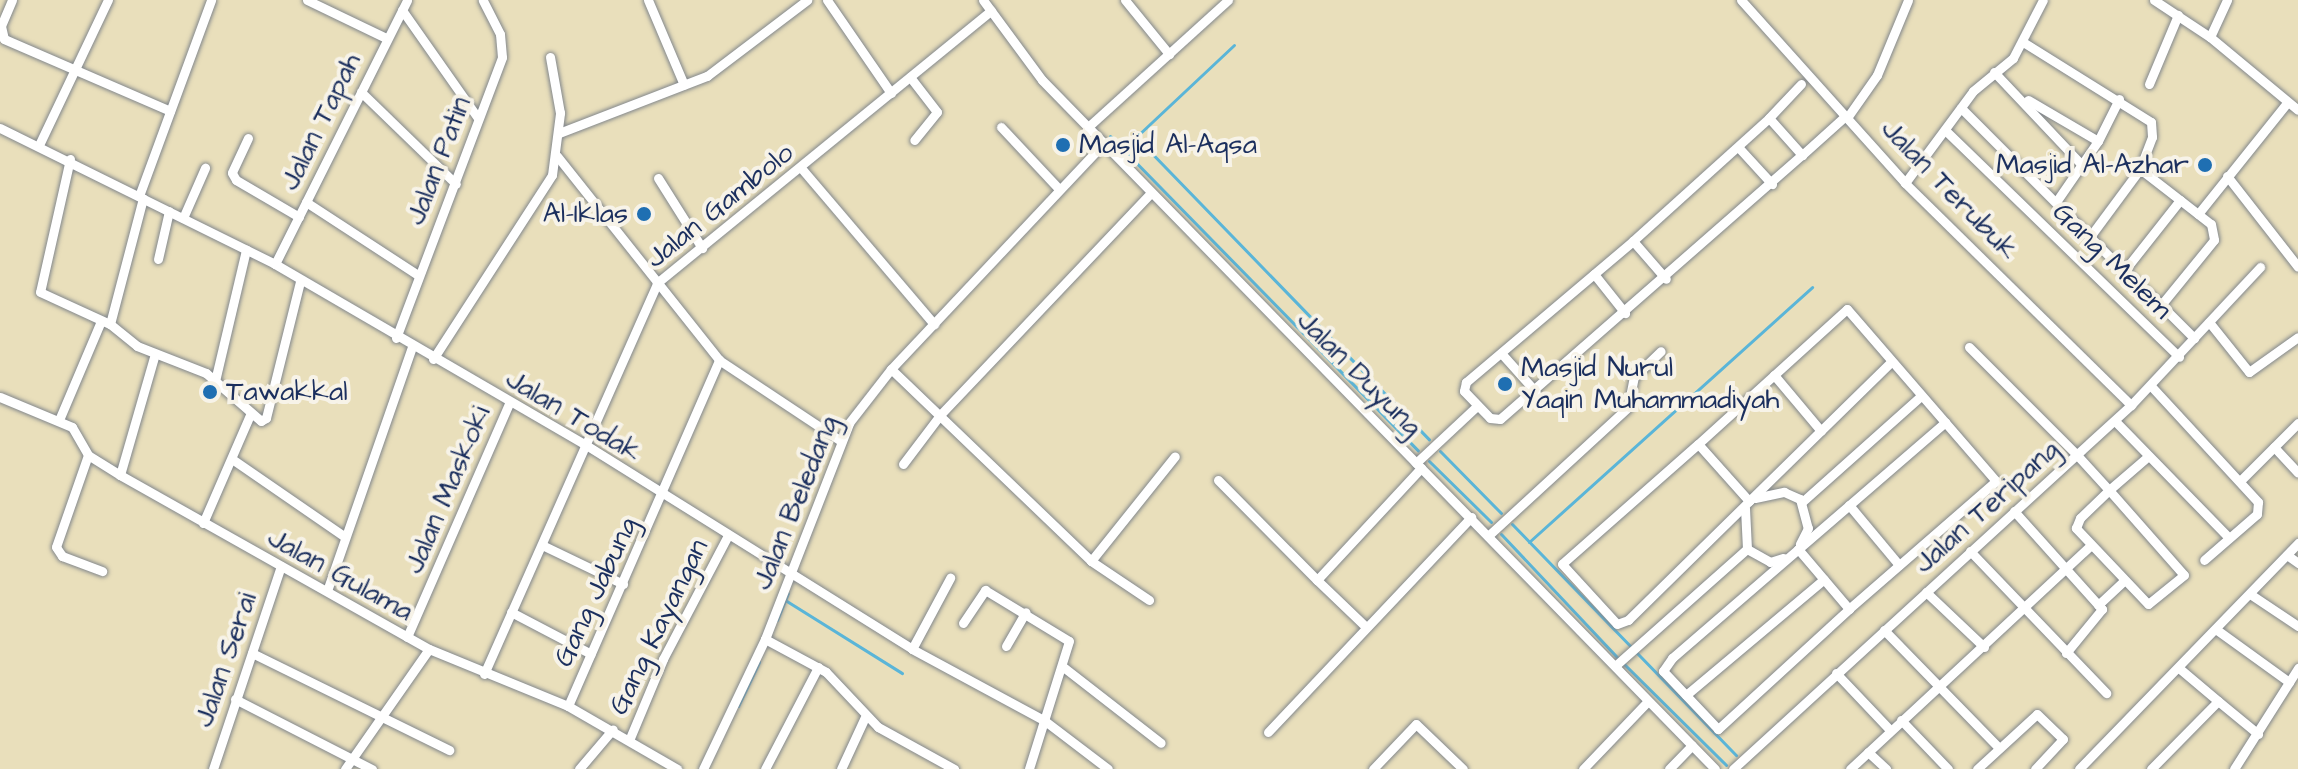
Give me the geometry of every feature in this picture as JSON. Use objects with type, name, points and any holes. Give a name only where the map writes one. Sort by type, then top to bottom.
[{"type":"street","points":[[12,0],[2,37],[170,111]]},
{"type":"street","points":[[39,145],[108,0]]},
{"type":"street","points":[[59,420],[106,322],[141,197],[211,0]]},
{"type":"street","points":[[307,0],[386,38]]},
{"type":"street","name":"Jalan Tapah","points":[[275,264],[407,0]]},
{"type":"street","name":"Jalan Patin","points":[[396,338],[456,184],[478,118],[499,71],[503,46],[483,0]]},
{"type":"street","points":[[648,0],[684,85]]},
{"type":"street","points":[[559,133],[684,85],[726,65],[807,0]]},
{"type":"street","points":[[827,0],[891,93]]},
{"type":"street","name":"Jalan Duyung","points":[[983,0],[1027,62],[1088,127],[1418,465],[1489,535],[1624,658],[1648,701],[1715,769]]},
{"type":"street","points":[[1125,0],[1169,54]]},
{"type":"street","points":[[1088,127],[1228,0]]},
{"type":"street","points":[[1801,84],[1739,148],[1464,384],[1477,406],[1497,420],[1536,392],[1845,117],[1877,75],[1908,0]]},
{"type":"street","points":[[1905,183],[1961,108],[1994,72],[2009,63],[2043,0]]},
{"type":"street","points":[[2154,0],[2210,37],[2298,110]]},
{"type":"street","points":[[2210,37],[2227,0]]},
{"type":"street","name":"Jalan Terubuk","points":[[1746,2],[1905,183],[2131,405]]},
{"type":"street","points":[[402,10],[478,118]]},
{"type":"street","name":"Jalan Gambolo","points":[[484,674],[657,283],[802,169],[991,11]]},
{"type":"street","points":[[2149,84],[2178,15]]},
{"type":"street","points":[[2023,42],[2119,99],[2151,122],[2140,169],[2089,238]]},
{"type":"street","points":[[433,359],[548,184],[557,156],[559,133],[559,102],[550,57]]},
{"type":"street","points":[[1994,72],[2083,166]]},
{"type":"street","points":[[910,77],[937,112],[914,140]]},
{"type":"street","points":[[361,92],[456,184]]},
{"type":"street","points":[[2018,94],[2098,141]]},
{"type":"street","points":[[2056,202],[2083,166],[2119,99]]},
{"type":"street","points":[[2198,214],[2287,103]]},
{"type":"street","points":[[1961,108],[2089,238],[2194,338]]},
{"type":"street","points":[[1769,118],[1802,155]]},
{"type":"street","points":[[1001,127],[1059,189]]},
{"type":"street","name":"Jalan Todak","points":[[0,128],[70,159],[275,264],[300,282],[509,404],[586,445],[663,497],[791,572],[912,649],[1045,721],[1108,769]]},
{"type":"street","name":"Gang Melem","points":[[1945,130],[2179,357]]},
{"type":"street","points":[[248,138],[232,173],[236,180],[299,217]]},
{"type":"street","name":"Jalan Beledang","points":[[703,769],[765,639],[841,441],[857,411],[891,369],[1104,143]]},
{"type":"street","points":[[1739,148],[1772,184]]},
{"type":"street","points":[[557,156],[719,360],[841,441]]},
{"type":"street","points":[[70,159],[40,292],[106,322],[155,354],[215,381],[250,415],[266,418],[300,282]]},
{"type":"street","points":[[183,218],[205,168]]},
{"type":"street","points":[[802,169],[934,324]]},
{"type":"street","points":[[2140,169],[2213,227],[2215,236],[2161,305]]},
{"type":"street","points":[[2227,176],[2298,267]]},
{"type":"street","points":[[658,178],[702,248]]},
{"type":"street","points":[[903,464],[940,415],[1151,193]]},
{"type":"street","points":[[2124,271],[2180,200]]},
{"type":"street","points":[[306,202],[418,275]]},
{"type":"street","points":[[158,259],[169,211]]},
{"type":"street","points":[[1633,241],[1666,279]]},
{"type":"street","points":[[215,381],[246,250]]},
{"type":"street","name":"Jalan Teripang","points":[[1733,769],[2115,421],[2179,357],[2260,267]]},
{"type":"street","points":[[1594,274],[1625,313]]},
{"type":"street","points":[[1891,362],[1628,620],[1617,624],[1562,564],[1847,309],[1891,362],[1945,422],[1996,481],[1718,729],[1663,671],[1672,658],[1945,422]]},
{"type":"street","points":[[2209,322],[2251,372],[2298,337]]},
{"type":"street","points":[[328,588],[412,347]]},
{"type":"street","points":[[1969,347],[2077,455],[2109,490],[2184,575],[2148,604],[2123,582],[2077,529],[2077,522],[2109,490],[2145,459]]},
{"type":"street","points":[[1489,535],[1628,407],[1634,377],[1661,351]]},
{"type":"street","points":[[1501,353],[1536,392]]},
{"type":"street","points":[[120,475],[155,354]]},
{"type":"street","name":"Gang Jabung","points":[[568,706],[663,497],[719,360]]},
{"type":"street","points":[[891,369],[1091,561],[1149,600]]},
{"type":"street","points":[[1774,375],[1821,431]]},
{"type":"street","points":[[2151,386],[2240,481],[2259,507],[2204,560]]},
{"type":"street","points":[[1802,502],[1921,396]]},
{"type":"street","name":"Jalan Gulama","points":[[0,397],[59,420],[81,436],[88,455],[120,475],[281,566],[328,588],[407,637],[484,674],[568,706],[630,738],[677,769]]},
{"type":"street","name":"Jalan Maskoki","points":[[407,637],[509,404]]},
{"type":"street","points":[[1317,580],[1418,465],[1477,406]]},
{"type":"street","points":[[203,523],[250,415]]},
{"type":"street","points":[[2115,421],[2229,538]]},
{"type":"street","points":[[2240,481],[2298,423]]},
{"type":"street","points":[[1698,444],[1749,501]]},
{"type":"street","points":[[2274,447],[2298,473]]},
{"type":"street","points":[[88,455],[56,547],[62,556],[102,571]]},
{"type":"street","points":[[1091,561],[1175,456]]},
{"type":"street","points":[[232,459],[345,537]]},
{"type":"street","points":[[1218,480],[1366,627]]},
{"type":"street","points":[[1784,492],[1802,502],[1808,528],[1798,549],[1770,562],[1747,549],[1742,513],[1749,501],[1784,492]]},
{"type":"street","points":[[1849,505],[1899,565]]},
{"type":"street","points":[[2014,511],[2098,605],[2102,614],[2066,653]]},
{"type":"street","points":[[1268,732],[1471,517]]},
{"type":"street","name":"Gang Kayangan","points":[[630,738],[663,659],[728,535]]},
{"type":"street","points":[[2079,769],[2180,669],[2298,543]]},
{"type":"street","points":[[542,545],[623,584]]},
{"type":"street","points":[[1850,769],[2090,546]]},
{"type":"street","points":[[1624,658],[1747,549]]},
{"type":"street","points":[[1798,549],[1849,609]]},
{"type":"street","points":[[1970,551],[2106,693]]},
{"type":"street","points":[[2287,555],[2298,563]]},
{"type":"street","name":"Jalan Serai","points":[[213,769],[281,566]]},
{"type":"street","points":[[912,649],[950,578]]},
{"type":"street","points":[[1686,695],[1824,579]]},
{"type":"street","points":[[2098,605],[2123,582]]},
{"type":"street","points":[[963,623],[984,590],[1067,636],[1062,666],[1029,769]]},
{"type":"street","points":[[1926,592],[1984,647]]},
{"type":"street","points":[[2250,594],[2298,626]]},
{"type":"street","points":[[511,612],[591,654]]},
{"type":"street","points":[[1006,646],[1026,612]]},
{"type":"street","points":[[1884,630],[1999,748]]},
{"type":"street","points":[[2217,630],[2289,682]]},
{"type":"street","points":[[765,639],[818,667],[865,717],[954,769]]},
{"type":"street","points":[[345,769],[379,715],[429,649]]},
{"type":"street","points":[[252,653],[449,750]]},
{"type":"street","points":[[1062,666],[1161,743]]},
{"type":"street","points":[[765,769],[818,667]]},
{"type":"street","points":[[2234,769],[2298,668]]},
{"type":"street","points":[[2180,669],[2258,734]]},
{"type":"street","points":[[1836,673],[1890,730]]},
{"type":"street","points":[[235,699],[372,769]]},
{"type":"street","points":[[1583,769],[1648,701]]},
{"type":"street","points":[[2151,769],[2218,701]]},
{"type":"street","points":[[1977,769],[2041,715],[2063,741],[2035,769]]},
{"type":"street","points":[[841,769],[865,717]]},
{"type":"street","points":[[1901,720],[1948,769]]},
{"type":"street","points":[[1378,767],[1416,724],[1463,769]]},
{"type":"street","points":[[579,769],[613,729]]},
{"type":"street","points":[[1669,769],[1692,745]]},
{"type":"street","points":[[1868,752],[1886,769]]},
{"type":"waterway","points":[[1234,45],[1136,137],[1429,439]]},
{"type":"waterway","points":[[1110,136],[1418,450]]},
{"type":"waterway","points":[[1529,542],[1812,287]]},
{"type":"waterway","points":[[1440,451],[1501,513]]},
{"type":"waterway","points":[[1429,461],[1491,522]]},
{"type":"waterway","points":[[1512,524],[1736,755]]},
{"type":"waterway","points":[[1501,534],[1618,658]]},
{"type":"waterway","points":[[777,620],[788,593]]},
{"type":"waterway","points":[[785,600],[902,673]]},
{"type":"waterway","points":[[738,706],[759,662]]},
{"type":"waterway","points":[[1623,663],[1726,765]]},
{"type":"place","name":"Masjid Al-Aqsa","points":[[1063,145]]},
{"type":"place","name":"Masjid Al-Azhar","points":[[2205,165]]},
{"type":"place","name":"Al-Iklas","points":[[644,214]]},
{"type":"place","name":"Masjid Nurul Yaqin Muhammadiyah","points":[[1505,384]]},
{"type":"place","name":"Tawakkal","points":[[210,392]]}]
